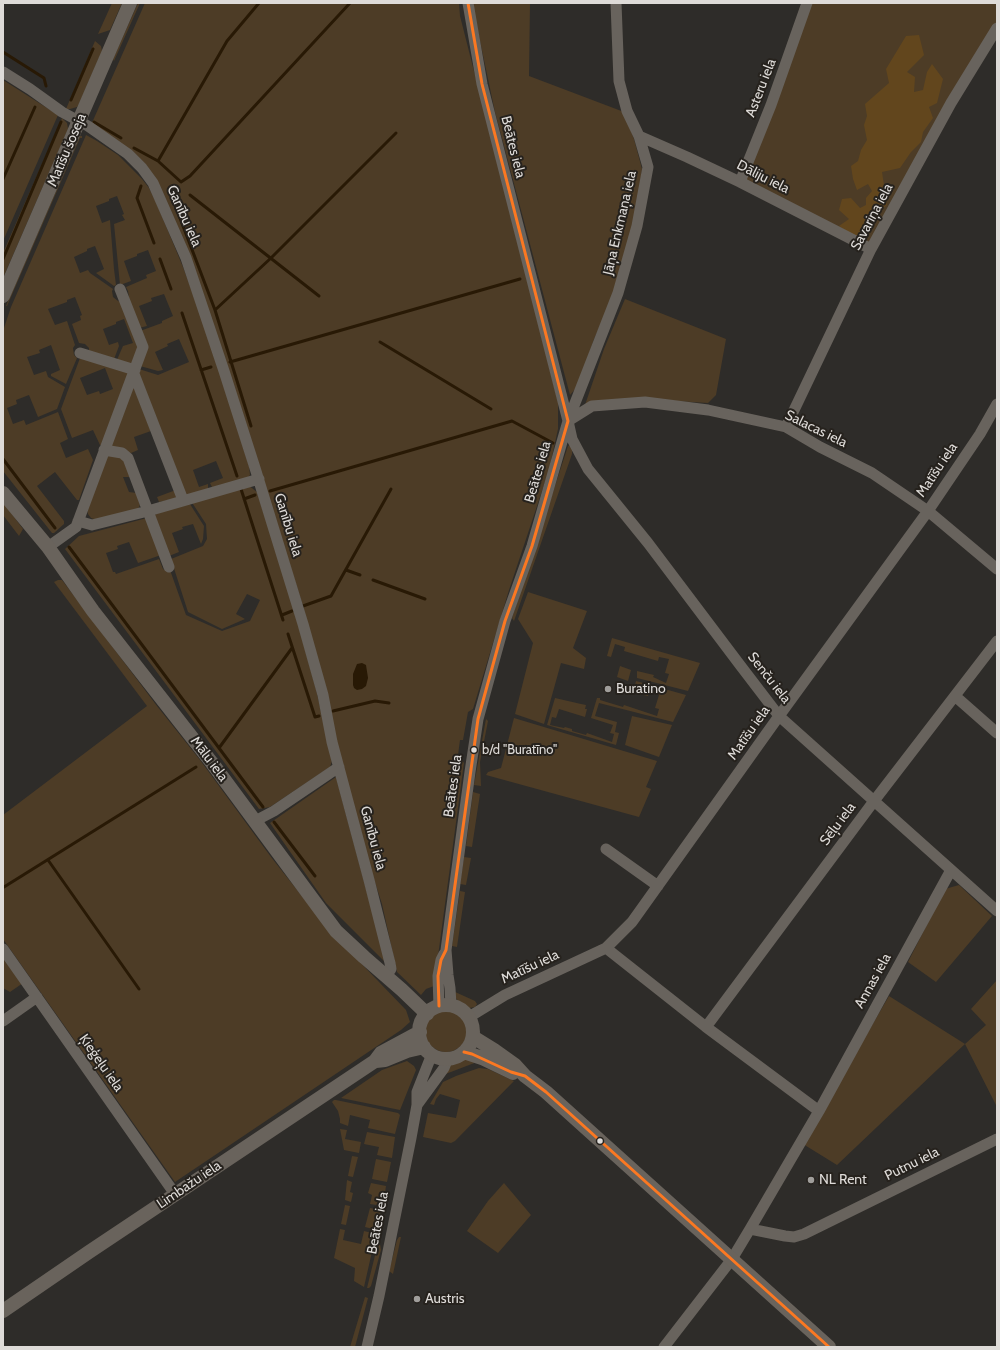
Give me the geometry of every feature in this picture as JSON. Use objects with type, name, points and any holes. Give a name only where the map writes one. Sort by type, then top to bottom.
[{"type":"main road","name":"Matīšu šoseja","points":[[3,296],[130,3]]},
{"type":"main road","name":"Mālu iela","points":[[3,493],[48,547],[93,611],[202,750],[336,930],[386,976],[439,1008]]},
{"type":"main road","points":[[439,1008],[464,1012],[469,1017],[473,1030],[472,1037],[468,1048],[459,1055],[448,1058],[437,1057],[428,1050],[420,1037],[423,1019],[439,1008]]},
{"type":"main road","name":"Limbažu iela","points":[[3,1311],[375,1061],[385,1050],[420,1032]]},
{"type":"main road","points":[[472,1037],[515,1065],[525,1076],[546,1092],[829,1347]]},
{"type":"main road","name":"Limbažu iela","points":[[375,1061],[385,1060],[407,1051],[428,1050]]},
{"type":"main road","points":[[464,1052],[472,1054],[511,1072],[525,1076]]},
{"type":"street","name":"Beātes iela","points":[[439,1008],[450,988],[446,950],[478,719],[505,621],[532,546],[568,421],[482,84],[468,3]]},
{"type":"street","name":"Jāņa Enkmaņa iela","points":[[568,421],[618,293],[638,226],[648,167],[639,136],[627,111],[619,81],[616,3]]},
{"type":"street","name":"Asteru iela","points":[[740,182],[771,105],[807,3]]},
{"type":"street","name":"Savariņa iela","points":[[786,427],[871,249],[951,103],[997,28]]},
{"type":"street","points":[[3,72],[79,122]]},
{"type":"street","name":"Ganību iela","points":[[79,122],[88,126],[128,154],[142,168],[153,183],[186,258],[224,370],[303,624],[321,688],[338,767],[390,963],[391,969],[386,976]]},
{"type":"street","name":"Dāliju iela","points":[[639,136],[740,182],[871,249]]},
{"type":"street","points":[[48,547],[76,527],[104,450],[135,372],[143,347],[120,289]]},
{"type":"street","points":[[80,353],[135,372]]},
{"type":"street","points":[[135,372],[183,500]]},
{"type":"street","name":"Salacas iela","points":[[568,421],[592,406],[645,402],[708,410],[786,427],[820,447],[872,474],[928,511],[997,569]]},
{"type":"street","name":"Matīšu iela","points":[[469,1017],[505,995],[606,948],[632,922],[928,511],[980,434],[997,404]]},
{"type":"street","name":"Senču iela","points":[[568,421],[572,439],[588,469],[648,543],[779,716],[997,911]]},
{"type":"street","points":[[104,450],[122,453],[128,458],[169,567]]},
{"type":"street","points":[[78,521],[92,524],[148,511],[258,479]]},
{"type":"street","name":"Sēļu iela","points":[[706,1027],[874,801],[997,641]]},
{"type":"street","points":[[955,696],[997,733]]},
{"type":"street","points":[[255,821],[274,811],[338,767]]},
{"type":"street","points":[[606,849],[658,886]]},
{"type":"street","name":"Annas iela","points":[[664,1347],[732,1259],[819,1111],[951,870]]},
{"type":"street","points":[[606,948],[706,1027],[819,1111]]},
{"type":"street","name":"Ķieģeļu iela","points":[[3,949],[175,1194]]},
{"type":"street","points":[[3,1020],[37,997]]},
{"type":"street","name":"Beātes iela","points":[[367,1347],[379,1296],[417,1105],[417,1092],[428,1050]]},
{"type":"street","name":"Beātes iela","points":[[417,1105],[444,1068],[448,1058]]},
{"type":"street","name":"Putnu iela","points":[[750,1229],[794,1237],[804,1234],[997,1139]]},
{"type":"shaded area","points":[[112,3],[122,3],[110,30],[98,34]]},
{"type":"shaded area","points":[[138,3],[140,3],[114,61],[113,59]]},
{"type":"shaded area","points":[[145,3],[459,3],[460,16],[558,402],[558,429],[549,470],[509,590],[473,709],[468,712],[463,740],[460,740],[458,755],[464,763],[434,986],[426,989],[421,995],[397,972],[382,904],[370,867],[323,695],[303,606],[270,503],[161,193],[91,125]]},
{"type":"shaded area","points":[[472,3],[530,3],[529,76],[624,112],[634,139],[642,169],[635,225],[616,291],[594,339],[578,386],[570,395],[495,112]]},
{"type":"shaded area","points":[[807,3],[997,3],[997,28],[871,249],[740,182]]},
{"type":"shaded area","points":[[919,35],[924,55],[907,72],[915,77],[914,92],[923,90],[927,72],[932,64],[943,79],[937,103],[929,107],[933,118],[923,132],[921,142],[911,152],[900,168],[882,172],[887,205],[877,213],[864,233],[854,236],[839,226],[849,219],[839,210],[842,199],[851,198],[860,208],[866,205],[866,198],[872,191],[868,184],[857,190],[853,179],[851,166],[858,161],[861,150],[867,140],[864,125],[867,116],[865,104],[889,83],[886,69],[906,36]]},
{"type":"shaded area","points":[[95,41],[101,46],[102,51],[79,104],[77,107],[66,109]]},
{"type":"shaded area","points":[[3,80],[58,115],[3,241]]},
{"type":"shaded area","points":[[62,118],[67,123],[68,129],[3,278],[3,253]]},
{"type":"shaded area","points":[[86,135],[118,155],[142,179],[149,188],[156,202],[198,307],[226,391],[249,466],[250,475],[246,480],[213,489],[210,483],[223,478],[216,461],[193,470],[199,487],[208,484],[208,490],[185,496],[182,495],[136,374],[139,369],[158,375],[189,362],[179,339],[167,344],[168,346],[155,352],[163,370],[158,371],[140,366],[146,351],[146,346],[140,331],[162,323],[162,321],[173,316],[164,294],[151,298],[152,301],[139,306],[147,326],[139,328],[127,300],[129,297],[126,287],[147,278],[146,275],[156,271],[148,250],[137,254],[137,256],[124,261],[131,281],[120,285],[114,224],[125,220],[122,215],[124,214],[117,196],[96,206],[102,223],[110,220],[116,285],[114,286],[96,273],[104,269],[95,246],[74,257],[80,273],[88,270],[113,289],[113,297],[118,301],[123,302],[140,347],[135,364],[132,367],[116,362],[123,346],[133,343],[124,319],[103,329],[109,345],[118,342],[119,346],[113,362],[89,354],[89,348],[85,344],[79,343],[72,324],[81,320],[80,316],[82,315],[75,297],[67,300],[67,302],[48,309],[55,325],[67,321],[75,345],[73,348],[74,355],[77,358],[66,384],[51,376],[51,374],[60,370],[51,345],[39,350],[40,353],[27,357],[34,375],[46,371],[48,377],[65,387],[57,409],[38,417],[29,395],[16,400],[17,404],[7,408],[13,424],[24,420],[26,425],[58,412],[68,439],[60,443],[66,458],[88,449],[93,460],[79,500],[77,500],[55,472],[37,486],[64,521],[64,524],[52,533],[3,471],[3,331],[11,307]]},
{"type":"shaded area","points":[[80,136],[82,136],[82,138],[80,138],[6,306]]},
{"type":"shaded area","points":[[625,299],[726,339],[716,395],[708,403],[644,399],[585,405],[604,349]]},
{"type":"shaded area","points":[[80,358],[129,372],[103,445],[100,445],[93,430],[72,438],[61,409]],"holes":[[[105,368],[113,389],[100,394],[99,391],[87,395],[80,378]]]},
{"type":"shaded area","points":[[133,385],[151,431],[134,437],[138,450],[131,453],[109,447]]},
{"type":"shaded area","points":[[570,445],[572,448],[572,454],[514,621],[512,618],[568,446]]},
{"type":"shaded area","points":[[107,455],[123,458],[131,477],[123,477],[129,492],[137,493],[140,505],[138,509],[97,520],[91,518],[87,509]]},
{"type":"shaded area","points":[[248,485],[257,492],[288,588],[316,689],[332,761],[330,767],[270,807],[259,809],[65,549],[79,536],[147,518],[161,555],[138,563],[129,542],[117,546],[118,549],[106,553],[113,572],[116,574],[159,559],[163,569],[170,570],[186,615],[222,631],[250,621],[260,600],[247,594],[236,614],[245,619],[222,629],[188,612],[171,559],[203,546],[207,539],[206,524],[191,501]]},
{"type":"shaded area","points":[[176,490],[179,498],[159,502],[157,497]]},
{"type":"shaded area","points":[[188,501],[204,526],[203,539],[201,544],[193,524],[182,527],[183,529],[172,533],[179,552],[169,556],[154,515]]},
{"type":"shaded area","points":[[3,502],[23,529],[19,536],[3,515]]},
{"type":"shaded area","points":[[62,580],[157,706],[200,760],[271,857],[327,928],[406,1010],[410,1022],[401,1030],[175,1182],[3,939],[3,815],[147,706],[54,582]]},
{"type":"shaded area","points":[[528,592],[587,611],[573,648],[586,658],[584,669],[561,663],[544,724],[515,714],[533,643],[518,619]]},
{"type":"shaded area","points":[[612,638],[700,663],[688,691],[637,678],[637,671],[654,675],[653,677],[666,683],[669,674],[665,673],[669,659],[659,657],[658,661],[624,651],[625,647],[615,644],[611,657],[607,656]]},
{"type":"shaded area","points":[[362,663],[366,665],[368,678],[366,686],[357,690],[353,685],[353,674],[357,664]]},
{"type":"shaded area","points":[[620,666],[631,670],[628,681],[617,677]]},
{"type":"shaded area","points":[[636,681],[686,695],[673,722],[599,703],[595,716],[617,722],[615,732],[619,733],[616,745],[547,725],[555,698],[586,705],[585,709],[587,709],[585,717],[559,709],[556,718],[552,717],[550,725],[565,727],[572,729],[572,731],[586,735],[587,733],[612,742],[614,734],[610,733],[613,725],[591,718],[597,698],[657,716],[659,709],[655,708],[659,695],[649,692],[648,696],[631,692],[633,684],[635,685]]},
{"type":"shaded area","points":[[632,716],[672,725],[659,757],[625,745]]},
{"type":"shaded area","points":[[514,718],[657,761],[646,787],[651,789],[639,817],[486,775],[488,772],[501,768]]},
{"type":"shaded area","points":[[486,719],[488,721],[480,762],[481,786],[474,785]]},
{"type":"shaded area","points":[[336,777],[386,963],[326,903],[270,823]]},
{"type":"shaded area","points":[[473,792],[480,794],[472,847],[466,846]]},
{"type":"shaded area","points":[[464,857],[471,858],[466,885],[460,884]]},
{"type":"shaded area","points":[[959,885],[992,916],[936,982],[908,962],[945,889]]},
{"type":"shaded area","points":[[460,891],[465,892],[457,947],[452,946]]},
{"type":"shaded area","points":[[3,953],[23,983],[10,992],[3,988]]},
{"type":"shaded area","points":[[997,980],[997,1107],[965,1044],[986,1025],[971,1009]]},
{"type":"shaded area","points":[[453,991],[475,1001],[477,1004],[475,1007],[469,1008],[465,1006],[455,997]]},
{"type":"shaded area","points":[[889,996],[965,1044],[837,1165],[803,1144]]},
{"type":"shaded area","points":[[442,1010],[450,1010],[458,1013],[464,1019],[467,1031],[464,1043],[458,1049],[450,1052],[442,1052],[434,1049],[428,1043],[425,1035],[425,1027],[428,1019],[434,1013]]},
{"type":"shaded area","points":[[467,1058],[477,1062],[443,1075],[449,1066],[456,1060]]},
{"type":"shaded area","points":[[407,1061],[414,1066],[416,1070],[400,1110],[341,1098],[382,1070]]},
{"type":"shaded area","points":[[479,1068],[488,1069],[514,1081],[455,1141],[451,1143],[423,1137],[428,1113],[456,1118],[460,1100],[440,1094],[434,1105],[430,1104],[443,1082]]},
{"type":"shaded area","points":[[334,1100],[398,1113],[400,1115],[395,1134],[368,1128],[370,1120],[350,1115],[348,1126],[340,1123],[338,1111],[332,1102]]},
{"type":"shaded area","points":[[340,1129],[347,1130],[345,1139],[361,1142],[359,1153],[344,1150]]},
{"type":"shaded area","points":[[367,1132],[395,1137],[392,1158],[377,1155],[379,1147],[364,1144]]},
{"type":"shaded area","points":[[352,1156],[358,1157],[353,1177],[348,1176]]},
{"type":"shaded area","points":[[376,1159],[391,1162],[387,1182],[372,1179]]},
{"type":"shaded area","points":[[347,1180],[352,1182],[350,1192],[353,1193],[351,1202],[345,1200]]},
{"type":"shaded area","points":[[371,1183],[386,1186],[383,1206],[370,1204],[372,1195],[368,1193]]},
{"type":"shaded area","points":[[504,1183],[531,1215],[498,1253],[467,1231],[488,1201]]},
{"type":"shaded area","points":[[345,1205],[350,1206],[346,1225],[341,1224]]},
{"type":"shaded area","points":[[370,1208],[381,1210],[377,1230],[365,1227]]},
{"type":"shaded area","points":[[340,1229],[345,1230],[343,1240],[361,1244],[364,1231],[376,1234],[364,1287],[354,1281],[355,1268],[334,1258]]},
{"type":"shaded area","points":[[399,1237],[401,1237],[393,1274],[389,1271]]},
{"type":"shaded area","points":[[379,1239],[381,1250],[371,1286],[367,1288]]},
{"type":"shaded area","points":[[365,1297],[368,1298],[355,1347],[350,1347]]},
{"type":"waterway","points":[[158,161],[227,41],[259,3]]},
{"type":"waterway","points":[[134,148],[158,161],[181,182],[190,176],[350,3]]},
{"type":"waterway","points":[[71,100],[93,49]]},
{"type":"waterway","points":[[3,52],[44,78],[46,86]]},
{"type":"waterway","points":[[3,179],[35,107]]},
{"type":"waterway","points":[[3,259],[61,122]]},
{"type":"waterway","points":[[94,122],[121,138]]},
{"type":"waterway","points":[[215,310],[271,258],[396,133]]},
{"type":"waterway","points":[[141,186],[137,198],[154,243]]},
{"type":"waterway","points":[[190,195],[319,296]]},
{"type":"waterway","points":[[172,197],[215,310],[251,426]]},
{"type":"waterway","points":[[160,259],[171,289]]},
{"type":"waterway","points":[[230,362],[520,279]]},
{"type":"waterway","points":[[182,313],[237,476]]},
{"type":"waterway","points":[[380,342],[491,409]]},
{"type":"waterway","points":[[201,370],[211,367]]},
{"type":"waterway","points":[[270,491],[512,421],[553,443]]},
{"type":"waterway","points":[[3,459],[55,528]]},
{"type":"waterway","points":[[241,489],[283,620]]},
{"type":"waterway","points":[[303,606],[331,596],[391,489]]},
{"type":"waterway","points":[[244,499],[255,495]]},
{"type":"waterway","points":[[69,547],[263,807]]},
{"type":"waterway","points":[[346,570],[360,575]]},
{"type":"waterway","points":[[373,580],[425,599]]},
{"type":"waterway","points":[[282,615],[292,611]]},
{"type":"waterway","points":[[288,634],[315,717],[319,716]]},
{"type":"waterway","points":[[219,748],[292,648]]},
{"type":"waterway","points":[[333,711],[375,701],[389,703]]},
{"type":"waterway","points":[[4,887],[196,767]]},
{"type":"waterway","points":[[274,822],[315,876]]},
{"type":"waterway","points":[[48,860],[139,989]]},
{"type":"transit line","points":[[439,1006],[438,976],[441,960],[446,950],[478,719],[505,621],[532,546],[568,421],[482,84],[468,3]]},
{"type":"transit line","points":[[464,1052],[472,1054],[511,1072],[525,1076],[546,1092],[829,1347]]},
{"type":"place","name":"Buratino","points":[[608,689]]},
{"type":"place","name":"b/d \"Buratīno\"","points":[[474,750]]},
{"type":"place","name":"NL Rent","points":[[811,1180]]},
{"type":"place","name":"Austris","points":[[417,1299]]}]
